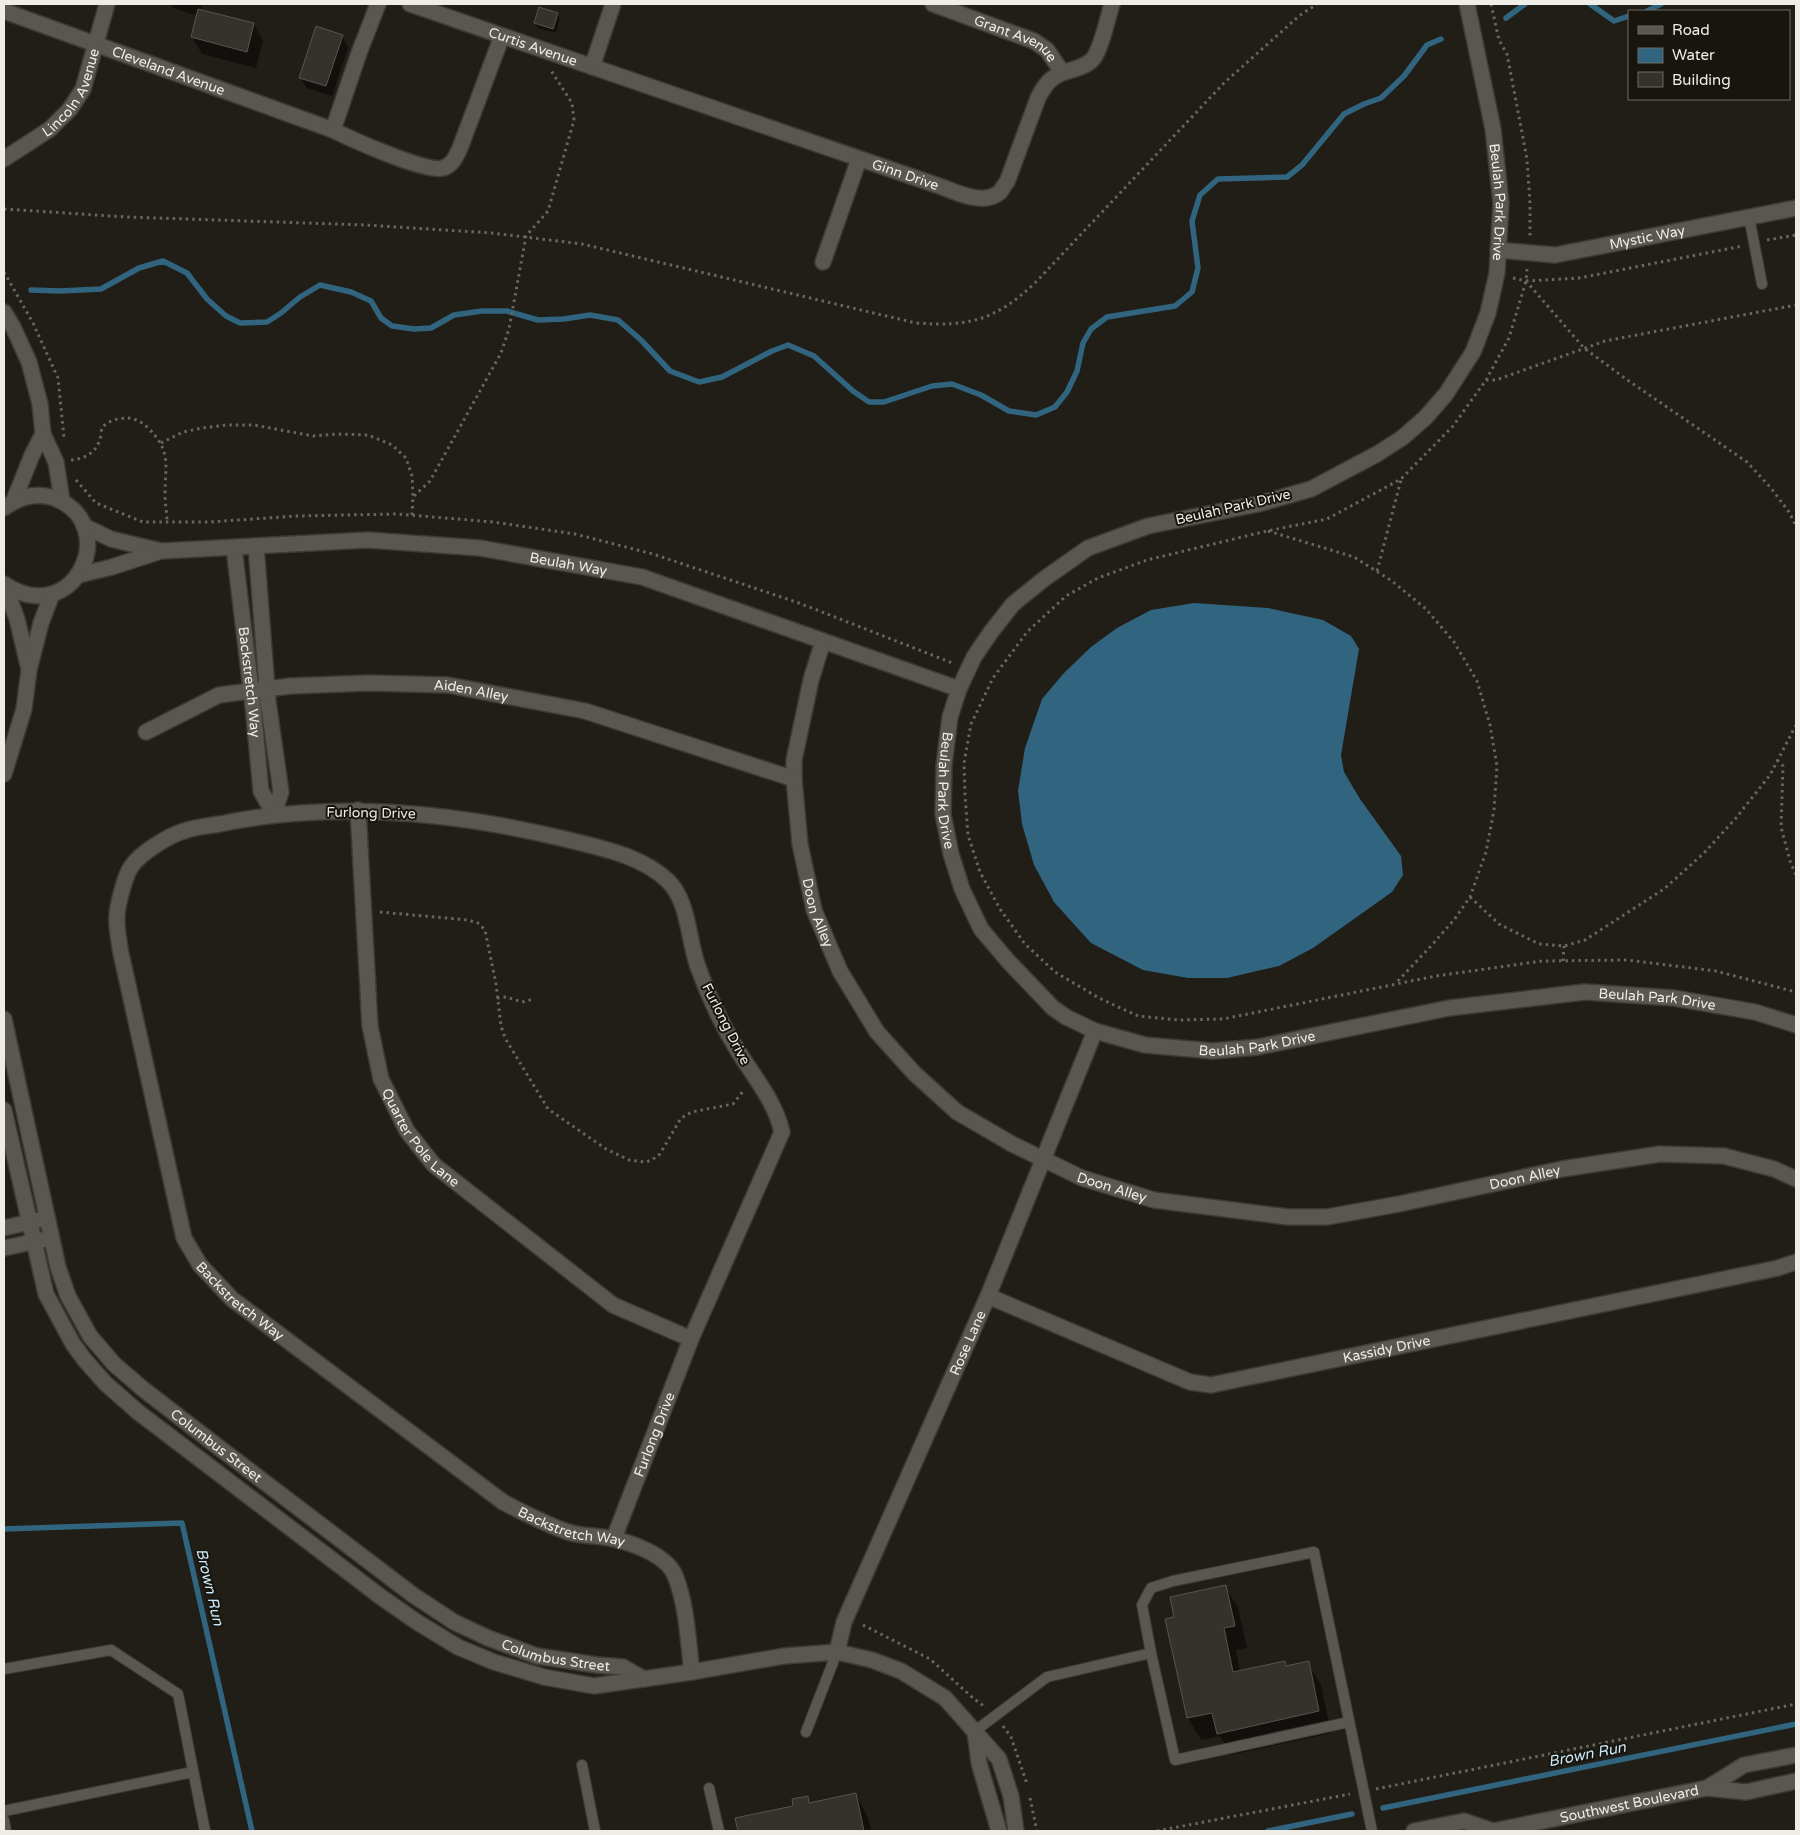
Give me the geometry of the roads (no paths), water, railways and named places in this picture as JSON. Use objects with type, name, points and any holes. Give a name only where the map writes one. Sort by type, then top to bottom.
[{"type":"street","name":"Lincoln Avenue","points":[[4,159],[50,129],[70,109],[83,89],[107,4]]},
{"type":"street","points":[[333,130],[378,4]]},
{"type":"street","name":"Curtis Avenue","points":[[410,4],[592,67],[613,4]]},
{"type":"street","name":"Grant Avenue","points":[[933,4],[1034,41],[1047,50],[1062,72]]},
{"type":"street","name":"Ginn Drive","points":[[592,67],[965,195],[979,198],[990,197],[1000,192],[1006,182],[1043,87],[1062,72],[1084,65],[1093,58],[1112,4]]},
{"type":"street","name":"Beulah Park Drive","points":[[1467,4],[1493,129],[1502,203],[1497,274],[1488,313],[1473,352],[1446,394],[1425,418],[1402,438],[1377,454],[1311,489],[1258,504],[1148,526],[1088,548],[1013,604],[991,632],[968,669],[950,717],[944,765],[943,814],[951,854],[962,889],[981,929],[1008,961],[1054,1008],[1066,1017],[1094,1031],[1146,1045],[1213,1051],[1258,1047],[1449,1008],[1585,992],[1674,998],[1755,1012],[1796,1025]]},
{"type":"street","name":"Cleveland Avenue","points":[[4,11],[333,130],[353,140],[426,167],[442,168],[453,162],[460,148],[502,36]]},
{"type":"street","points":[[823,262],[859,159]]},
{"type":"street","name":"Mystic Way","points":[[1498,250],[1555,256],[1796,208]]},
{"type":"street","points":[[4,312],[30,362],[40,404],[43,434],[56,462],[62,501]]},
{"type":"street","points":[[9,504],[43,434]]},
{"type":"street","points":[[4,584],[19,593],[35,597],[52,594],[67,587],[79,575],[86,560],[88,543],[84,526],[75,512],[62,501],[47,496],[30,495],[9,504]]},
{"type":"street","name":"Beulah Way","points":[[84,526],[111,539],[160,551],[368,540],[480,548],[642,577],[959,689]]},
{"type":"street","name":"Backstretch Way","points":[[256,546],[268,688],[281,792],[274,814]]},
{"type":"street","name":"Backstretch Way","points":[[234,548],[252,691],[261,791],[274,814]]},
{"type":"street","name":"Beulah Way","points":[[79,575],[112,567],[160,551]]},
{"type":"street","points":[[4,584],[17,619],[30,670]]},
{"type":"street","points":[[4,774],[24,709],[30,670],[41,623],[52,594]]},
{"type":"street","name":"Doon Alley","points":[[824,641],[811,680],[794,760],[800,844],[814,910],[840,971],[877,1032],[914,1073],[957,1112],[1012,1144],[1082,1178],[1154,1200],[1288,1217],[1336,1215],[1399,1204],[1562,1169],[1660,1154],[1724,1156],[1774,1169],[1796,1179]]},
{"type":"street","name":"Aiden Alley","points":[[146,732],[219,695],[290,686],[369,682],[448,685],[586,711],[794,779]]},
{"type":"street","name":"Furlong Drive","points":[[274,814],[358,810],[423,814],[528,830],[614,851],[650,867],[668,881],[680,897],[697,966],[732,1041],[754,1078],[770,1098],[782,1132],[691,1338],[614,1538]]},
{"type":"street","name":"Quarter Pole Lane","points":[[358,810],[372,1035],[381,1079],[407,1131],[434,1166],[613,1305],[691,1338]]},
{"type":"street","name":"Backstretch Way","points":[[274,814],[183,831],[151,849],[130,868],[116,918],[120,949],[184,1238],[200,1265],[232,1299],[503,1502],[530,1517],[571,1533],[614,1538],[651,1552],[665,1561],[676,1576],[684,1613],[692,1672]]},
{"type":"street","name":"Columbus Street","points":[[4,1019],[58,1267],[68,1296],[90,1336],[114,1364],[217,1446],[413,1595],[454,1622],[488,1638],[537,1656],[623,1667],[644,1679]]},
{"type":"street","name":"Rose Lane","points":[[837,1652],[844,1622],[988,1296],[1094,1031]]},
{"type":"street","name":"Columbus Street","points":[[4,1110],[46,1294],[73,1344],[84,1359],[105,1383],[138,1412],[380,1597],[458,1647],[494,1662],[544,1677],[594,1686],[784,1656],[837,1652],[867,1658],[901,1671],[945,1698],[975,1731],[999,1759],[1011,1796],[1016,1831]]},
{"type":"street","points":[[4,1228],[46,1218]]},
{"type":"street","points":[[4,1248],[51,1238]]},
{"type":"street","name":"Kassidy Drive","points":[[988,1296],[1190,1382],[1211,1385],[1778,1268],[1796,1262]]},
{"type":"street","points":[[975,1731],[979,1763],[999,1831]]},
{"type":"street","name":"Southwest Boulevard","points":[[1707,1788],[1744,1765],[1796,1755]]},
{"type":"street","name":"Southwest Boulevard","points":[[1414,1831],[1464,1821],[1493,1831],[1707,1788],[1746,1792],[1796,1782]]},
{"type":"lane","points":[[1749,217],[1762,284]]},
{"type":"lane","points":[[1349,1722],[1175,1760],[1142,1605],[1151,1588],[1173,1581],[1314,1552],[1372,1831]]},
{"type":"lane","points":[[4,1668],[111,1650],[178,1694],[206,1831]]},
{"type":"lane","points":[[806,1732],[837,1652]]},
{"type":"lane","points":[[975,1731],[1047,1677],[1151,1653]]},
{"type":"lane","points":[[582,1765],[595,1831]]},
{"type":"lane","points":[[4,1811],[194,1772]]},
{"type":"lane","points":[[709,1788],[719,1831]]},
{"type":"lane","points":[[4,1820],[6,1831]]},
{"type":"water","points":[[1194,603],[1268,608],[1323,620],[1351,636],[1359,649],[1341,755],[1344,772],[1360,799],[1401,856],[1403,875],[1392,892],[1313,948],[1279,966],[1227,978],[1188,978],[1143,970],[1091,943],[1054,902],[1034,865],[1022,824],[1018,791],[1025,748],[1042,699],[1064,673],[1091,647],[1117,628],[1151,610]]},
{"type":"waterway","points":[[1506,18],[1525,4]]},
{"type":"waterway","points":[[1590,4],[1614,21],[1628,16]]},
{"type":"waterway","points":[[1649,10],[1661,4]]},
{"type":"waterway","points":[[31,290],[101,289],[139,268],[163,261],[187,273],[207,299],[226,316],[240,323],[267,322],[300,297],[320,285],[351,292],[371,301],[381,318],[392,326],[414,329],[431,328],[454,315],[482,311],[507,311],[538,320],[590,315],[618,320],[641,340],[670,371],[699,382],[722,377],[772,351],[788,345],[814,356],[853,391],[869,402],[884,402],[932,386],[952,384],[981,395],[1009,411],[1036,415],[1055,407],[1067,392],[1077,371],[1083,343],[1091,329],[1107,317],[1175,306],[1192,292],[1198,268],[1192,221],[1200,195],[1218,179],[1287,177],[1302,165],[1344,114],[1381,98],[1404,76],[1427,45],[1441,39]]},
{"type":"waterway","name":"Brown Run","points":[[4,1529],[182,1523],[252,1831]]},
{"type":"waterway","name":"Brown Run","points":[[1383,1808],[1796,1724]]},
{"type":"waterway","name":"Brown Run","points":[[1268,1831],[1352,1814]]}]
